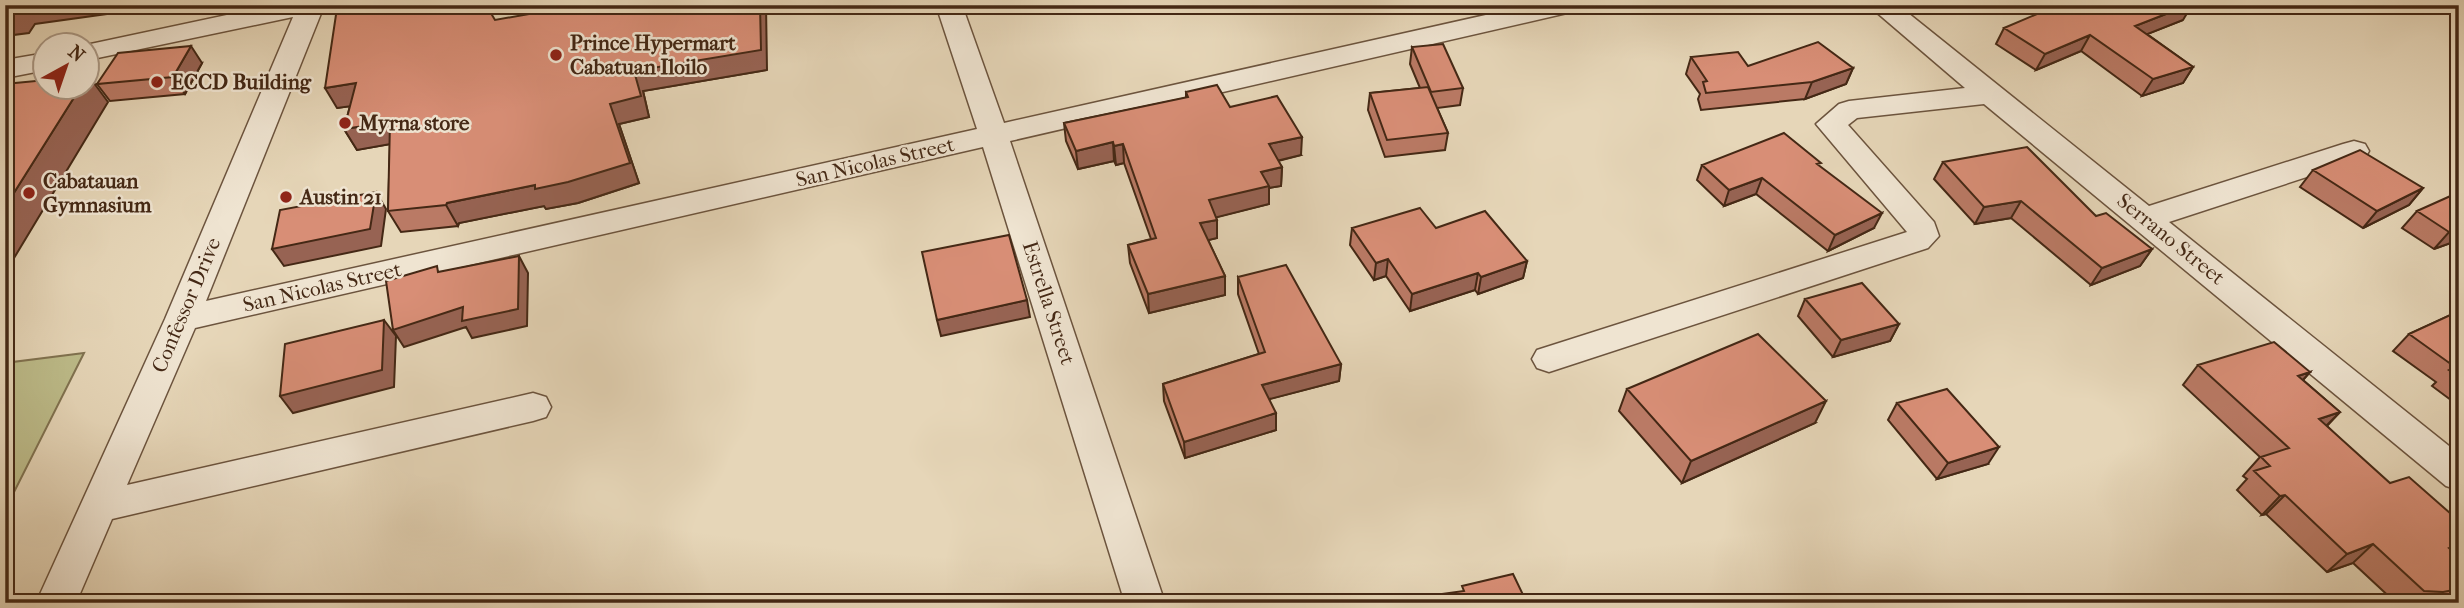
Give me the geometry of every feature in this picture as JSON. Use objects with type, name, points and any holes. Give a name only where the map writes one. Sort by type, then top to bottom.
[{"type":"street","points":[[102,49],[312,5]]},
{"type":"street","name":"Confessor Drive","points":[[56,603],[182,318],[312,5]]},
{"type":"street","name":"Estrella Street","points":[[948,5],[994,136],[1145,603]]},
{"type":"street","name":"San Nicolas Street","points":[[182,318],[1567,5]]},
{"type":"street","name":"Serrano Street","points":[[1881,5],[1994,94],[2459,475]]},
{"type":"street","points":[[5,69],[32,64]]},
{"type":"street","points":[[1549,359],[1917,240],[1923,236],[1923,230],[1831,124],[1849,110],[1994,94]]},
{"type":"street","points":[[2145,219],[2354,151]]},
{"type":"street","points":[[98,507],[533,407]]},
{"type":"shaded area","points":[[84,353],[5,510],[5,363]]},
{"type":"building","points":[[347,5],[486,5],[495,20],[580,5],[760,5],[761,50],[634,71],[641,96],[610,104],[630,163],[535,189],[535,185],[446,205],[388,211],[390,122],[344,129],[356,83],[325,88],[337,8]]},
{"type":"building","points":[[2058,5],[2189,5],[2135,26],[2193,67],[2153,79],[2090,35],[2045,54],[2004,28]]},
{"type":"building","points":[[1818,42],[1853,68],[1812,82],[1706,93],[1703,82],[1707,81],[1691,57],[1738,52],[1748,66]]},
{"type":"building","points":[[1443,44],[1463,88],[1431,92],[1412,47]]},
{"type":"building","points":[[191,46],[173,77],[102,84],[102,77],[118,53]]},
{"type":"building","points":[[32,81],[32,102],[71,102],[5,207],[5,84]]},
{"type":"building","points":[[1217,85],[1230,107],[1277,96],[1302,137],[1269,144],[1282,167],[1261,172],[1269,186],[1209,200],[1217,220],[1200,223],[1225,276],[1148,294],[1128,245],[1156,238],[1123,144],[1114,146],[1113,142],[1076,151],[1064,123],[1188,97],[1186,92]]},
{"type":"building","points":[[1428,87],[1448,133],[1387,140],[1370,93]]},
{"type":"building","points":[[1784,133],[1821,163],[1817,164],[1882,213],[1835,235],[1762,178],[1729,190],[1702,165]]},
{"type":"building","points":[[2027,147],[2096,216],[2106,213],[2152,249],[2102,268],[2021,201],[1984,207],[1943,162]]},
{"type":"building","points":[[2360,150],[2423,188],[2377,211],[2313,170]]},
{"type":"building","points":[[376,192],[370,229],[272,249],[280,210]]},
{"type":"building","points":[[2455,194],[2459,197],[2459,228],[2449,232],[2417,211]]},
{"type":"building","points":[[1420,208],[1436,228],[1485,211],[1527,261],[1481,277],[1478,273],[1412,294],[1388,259],[1376,263],[1352,228]]},
{"type":"building","points":[[1009,235],[1027,300],[937,320],[922,252]]},
{"type":"building","points":[[519,256],[518,309],[462,321],[463,307],[393,330],[386,281],[437,266],[438,272]]},
{"type":"building","points":[[1286,265],[1341,364],[1262,385],[1276,413],[1184,442],[1163,384],[1265,352],[1238,277]]},
{"type":"building","points":[[1862,283],[1899,324],[1841,340],[1805,299]]},
{"type":"building","points":[[2459,311],[2459,376],[2449,370],[2455,367],[2409,334]]},
{"type":"building","points":[[384,320],[382,370],[280,396],[285,344]]},
{"type":"building","points":[[1758,334],[1826,401],[1691,461],[1627,389]]},
{"type":"building","points":[[2274,342],[2310,372],[2298,376],[2340,412],[2319,419],[2390,483],[2409,477],[2459,521],[2459,544],[2449,548],[2459,557],[2459,589],[2424,591],[2373,544],[2347,554],[2285,495],[2280,496],[2254,471],[2270,466],[2261,457],[2289,448],[2198,365]]},
{"type":"building","points":[[1947,389],[1999,447],[1948,463],[1897,403]]},
{"type":"building","points":[[1513,574],[1527,603],[1376,603],[1464,591],[1462,586]]},
{"type":"place","name":"Prince Hypermart Cabatuan Iloilo","points":[[556,55]]},
{"type":"place","name":"ECCD Building","points":[[157,82]]},
{"type":"place","name":"Myrna store","points":[[345,123]]},
{"type":"place","name":"Cabatauan Gymnasium","points":[[29,193]]},
{"type":"place","name":"Austin 21","points":[[286,197]]}]
